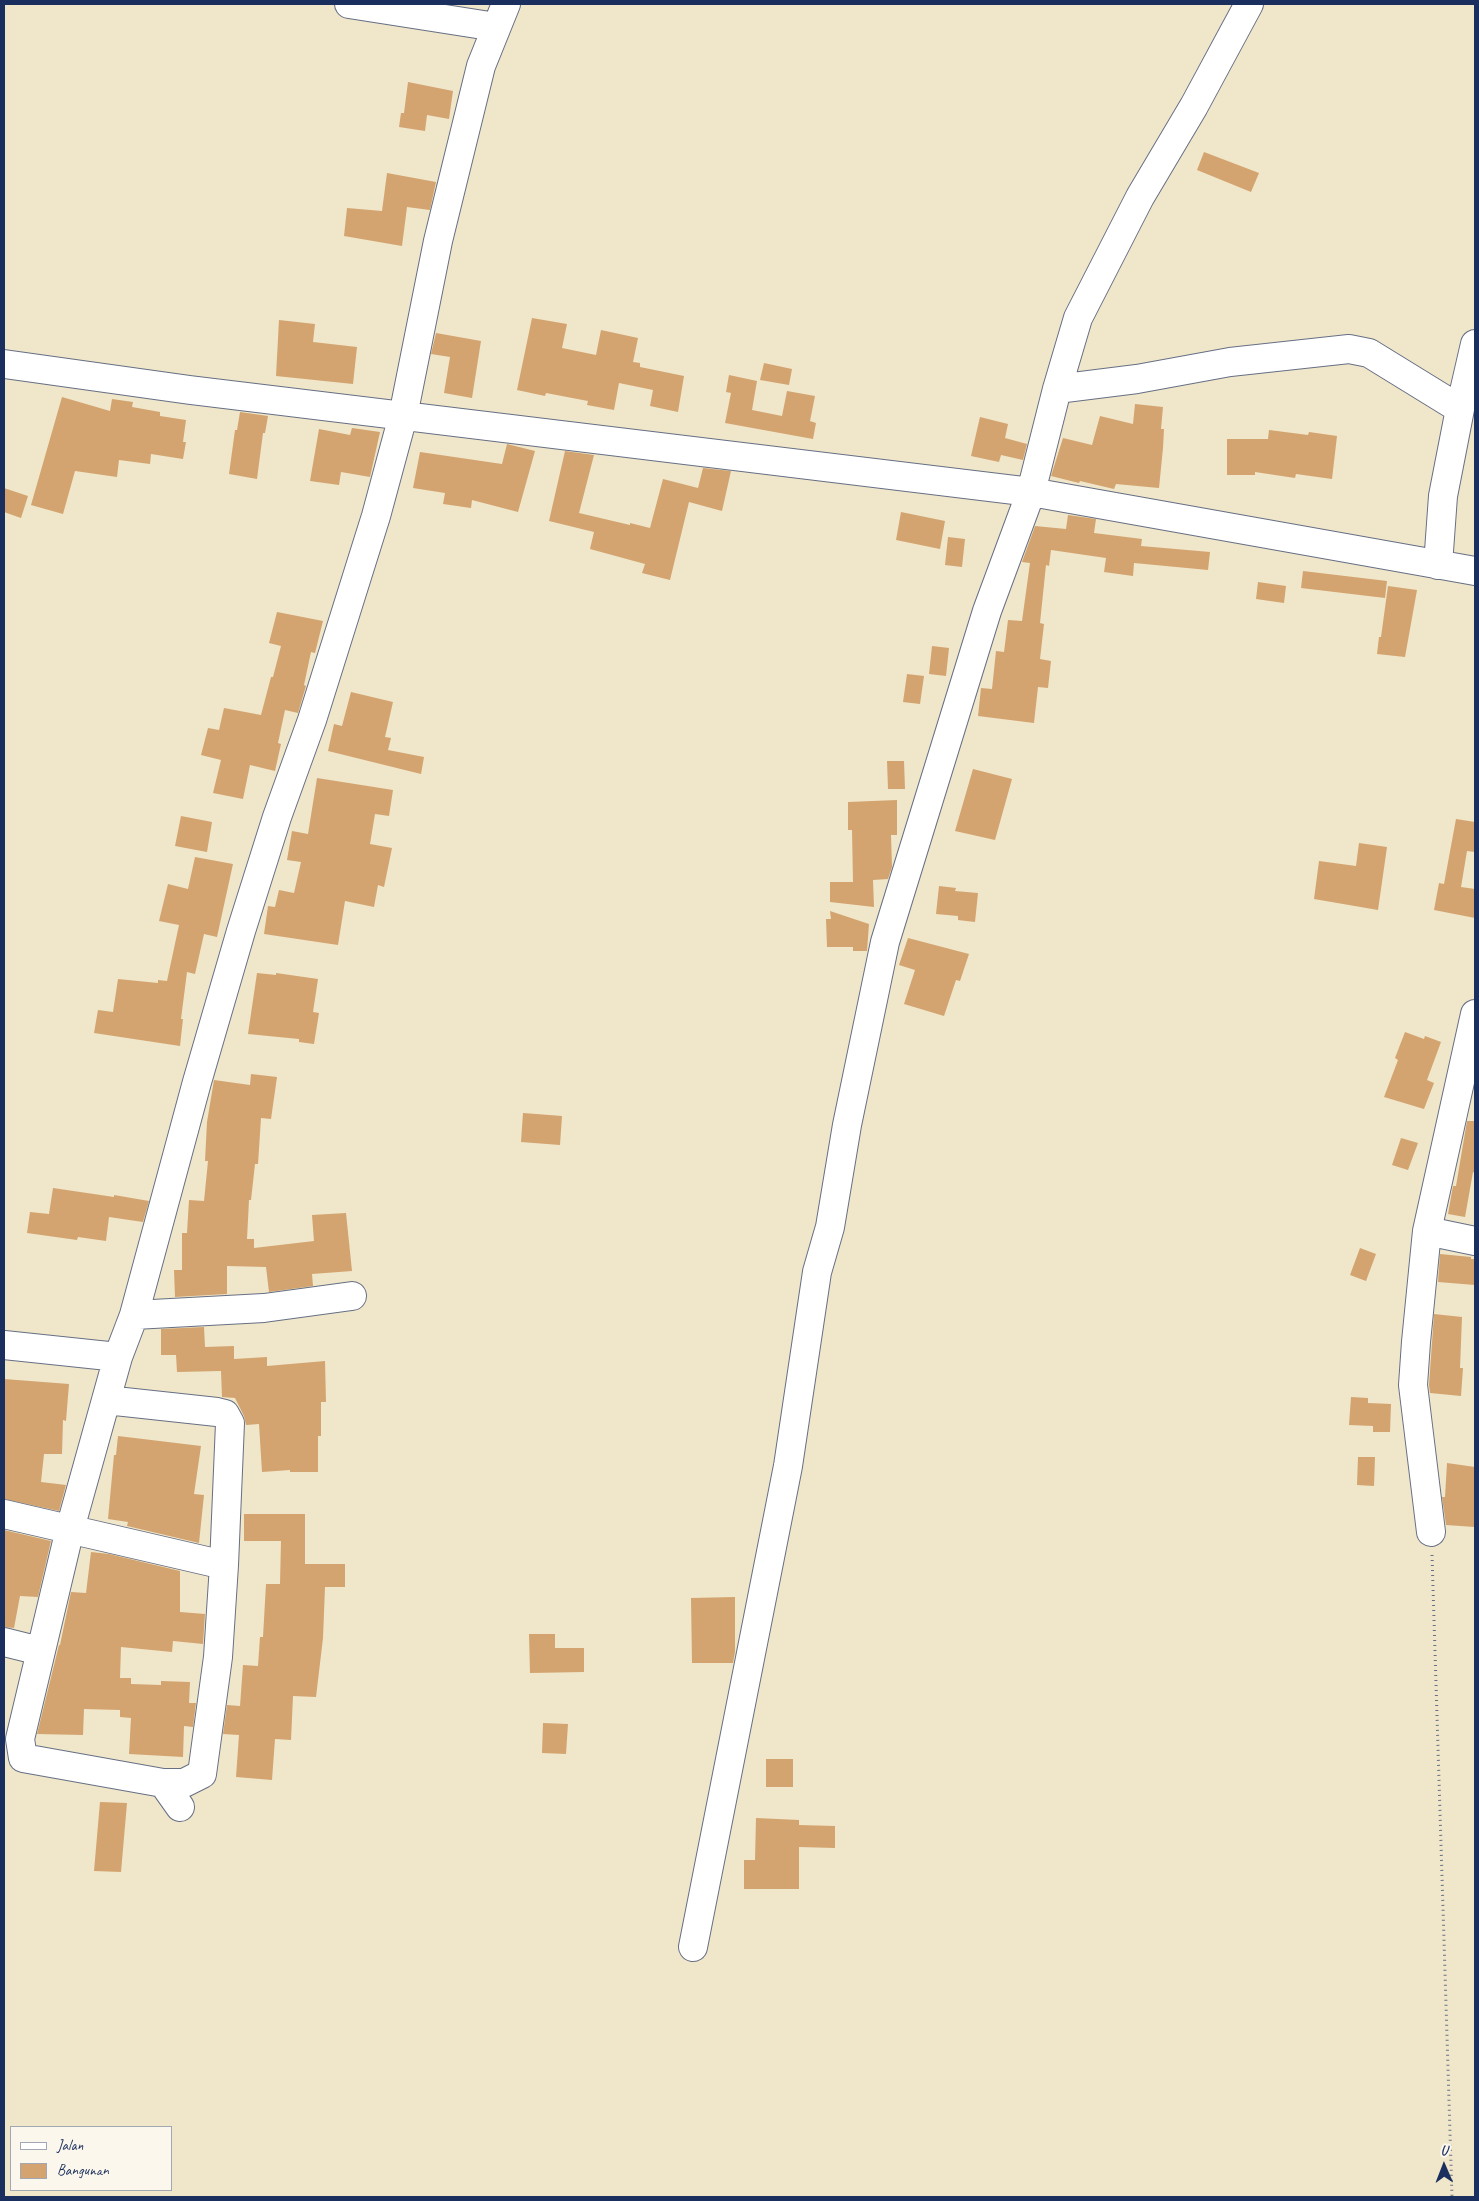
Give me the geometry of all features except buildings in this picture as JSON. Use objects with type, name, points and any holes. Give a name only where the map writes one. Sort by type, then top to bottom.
[{"type":"street","points":[[106,1400],[217,1412],[225,1414],[229,1418],[224,1564],[218,1657],[202,1774],[184,1783],[163,1782],[23,1758],[20,1739],[70,1529],[106,1400],[118,1357],[134,1315],[197,1082],[241,931],[344,620],[376,516],[403,416],[441,231],[481,66],[501,16],[349,4]]},
{"type":"street","points":[[693,1947],[788,1466],[817,1272],[830,1227],[847,1125],[885,942],[987,611],[1031,492],[1057,389],[1078,318],[1140,196],[1194,106],[1249,4]]},
{"type":"street","points":[[1438,565],[1443,496],[1475,344]]},
{"type":"street","points":[[1057,389],[1230,362],[1349,349],[1369,353],[1460,409]]},
{"type":"street","points":[[4,364],[190,390],[1031,492],[1475,571]]},
{"type":"street","points":[[1431,1532],[1413,1385],[1427,1232],[1475,1014]]},
{"type":"street","points":[[1427,1232],[1475,1241]]},
{"type":"street","points":[[134,1315],[264,1308],[352,1296]]},
{"type":"street","points":[[4,1344],[118,1357]]},
{"type":"street","points":[[4,1514],[224,1564]]},
{"type":"street","points":[[4,1642],[40,1651]]},
{"type":"street","points":[[163,1782],[180,1807]]},
{"type":"path","points":[[1431,1532],[1452,2197]]}]
